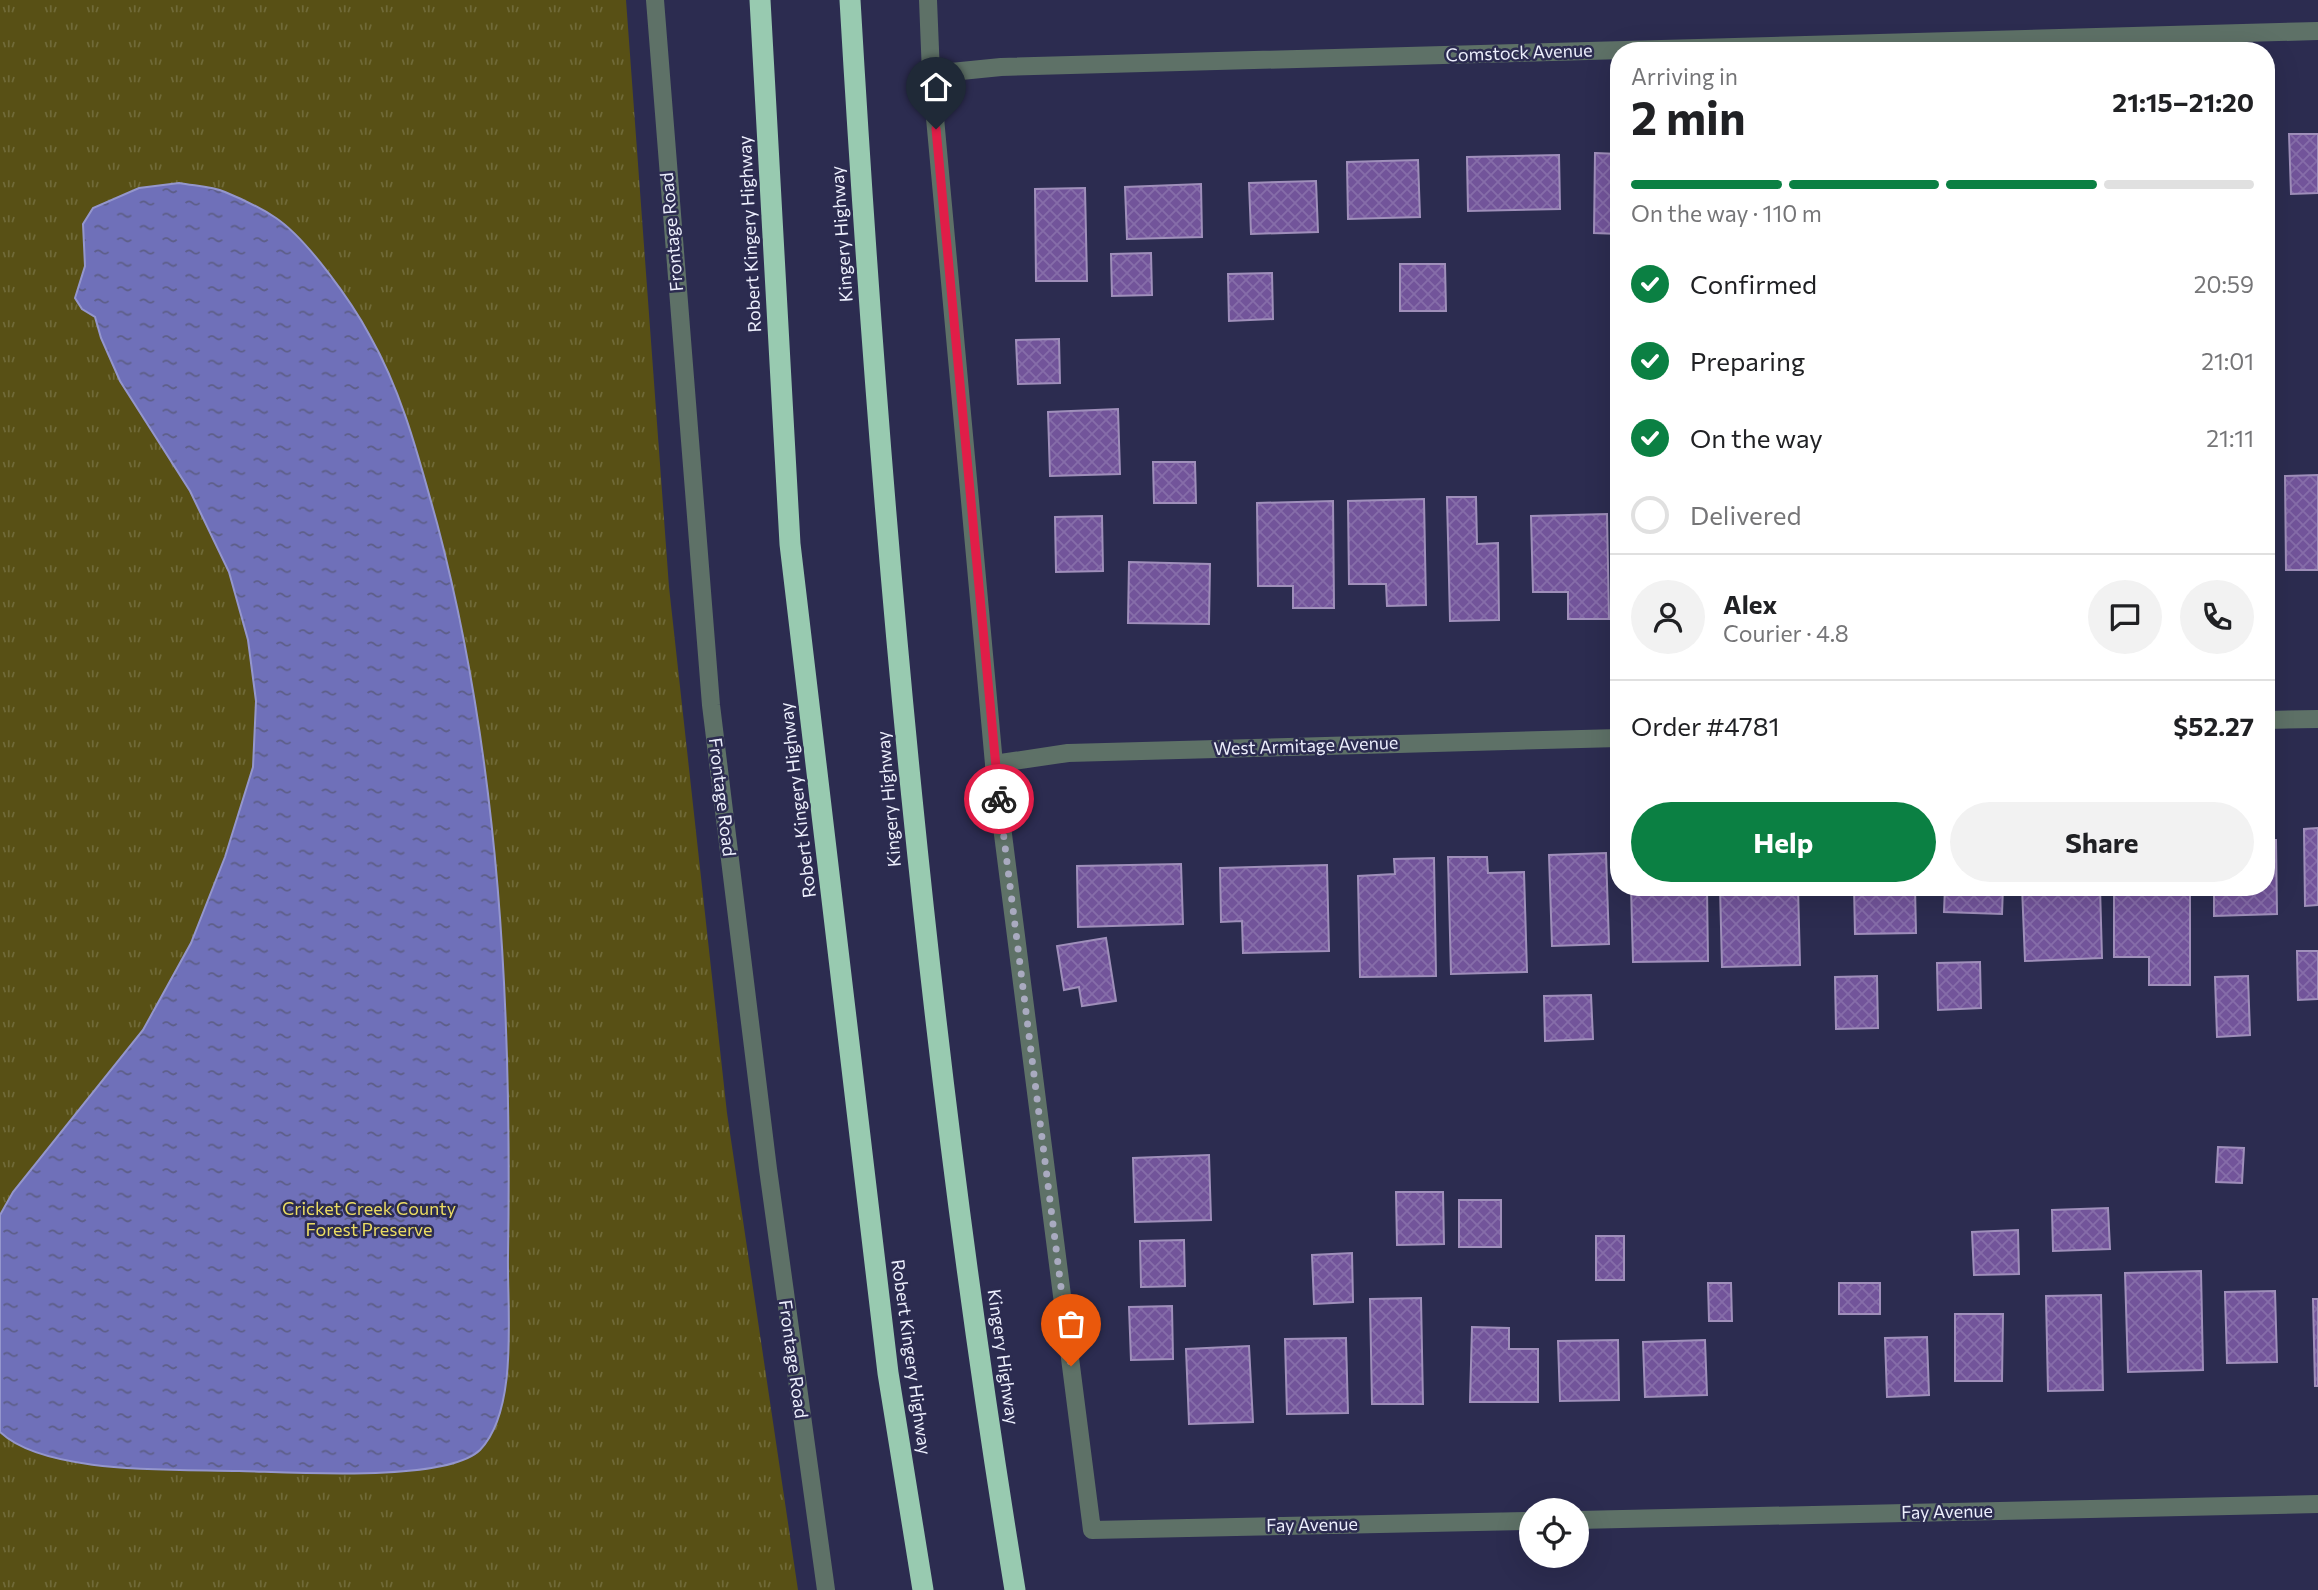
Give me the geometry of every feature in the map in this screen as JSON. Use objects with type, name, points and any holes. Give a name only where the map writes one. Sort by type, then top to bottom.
[{"type":"highway","name":"Robert Kingery Highway","points":[[760,0],[790,544],[888,1373],[923,1590]]},
{"type":"highway","name":"Kingery Highway","points":[[850,0],[867,285],[914,835],[986,1411],[1015,1590]]},
{"type":"street","name":"Frontage Road","points":[[655,0],[711,705],[768,1169],[826,1590]]},
{"type":"street","points":[[928,0],[931,74],[994,764]]},
{"type":"street","name":"Comstock Avenue","points":[[1913,42],[2318,31]]},
{"type":"street","name":"Comstock Avenue","points":[[931,74],[1029,66],[1610,50]]},
{"type":"street","points":[[2275,720],[2318,719]]},
{"type":"street","name":"West Armitage Avenue","points":[[994,764],[1068,752],[1610,738]]},
{"type":"street","name":"Fay Avenue","points":[[994,764],[1092,1530],[1519,1521]]},
{"type":"street","name":"Fay Avenue","points":[[1589,1520],[2318,1504]]},
{"type":"green space","name":"Cricket Creek County Forest Preserve","points":[[0,0],[626,0],[669,587],[727,1113],[798,1590],[0,1590]]},
{"type":"water","points":[[179,183],[220,190],[276,218],[315,256],[352,306],[382,358],[409,427],[437,523],[458,613],[475,704],[498,887],[507,1072],[509,1330],[506,1385],[501,1410],[492,1432],[480,1450],[462,1460],[435,1467],[402,1471],[328,1473],[113,1467],[47,1456],[21,1446],[0,1432],[0,1215],[13,1192],[143,1030],[191,943],[225,857],[253,767],[256,701],[248,640],[229,572],[190,491],[120,381],[95,317],[82,309],[75,298],[85,266],[83,224],[93,208],[139,188]]},
{"type":"building","points":[[2289,134],[2318,134],[2318,193],[2291,194]]},
{"type":"building","points":[[1595,153],[1610,154],[1610,234],[1594,233]]},
{"type":"building","points":[[1559,155],[1560,209],[1468,211],[1467,157]]},
{"type":"building","points":[[1418,160],[1420,217],[1348,219],[1347,162]]},
{"type":"building","points":[[1316,181],[1318,232],[1251,234],[1249,183]]},
{"type":"building","points":[[1201,184],[1202,237],[1127,239],[1125,187]]},
{"type":"building","points":[[1085,188],[1087,281],[1036,281],[1035,189]]},
{"type":"building","points":[[1151,253],[1152,295],[1112,296],[1111,254]]},
{"type":"building","points":[[1400,264],[1445,264],[1446,311],[1400,311]]},
{"type":"building","points":[[1272,273],[1273,319],[1229,321],[1228,274]]},
{"type":"building","points":[[1059,339],[1060,383],[1018,384],[1016,340]]},
{"type":"building","points":[[1118,409],[1120,474],[1050,476],[1048,412]]},
{"type":"building","points":[[1153,462],[1195,462],[1196,503],[1154,503]]},
{"type":"building","points":[[2318,475],[2318,570],[2286,570],[2285,476]]},
{"type":"building","points":[[1447,497],[1476,497],[1477,544],[1498,543],[1499,620],[1450,621]]},
{"type":"building","points":[[1424,499],[1426,605],[1387,606],[1386,584],[1349,584],[1348,501]]},
{"type":"building","points":[[1333,501],[1334,608],[1293,608],[1293,586],[1258,586],[1257,503]]},
{"type":"building","points":[[1607,514],[1609,619],[1568,619],[1568,592],[1533,592],[1531,516]]},
{"type":"building","points":[[1102,516],[1103,571],[1056,572],[1055,517]]},
{"type":"building","points":[[1129,562],[1210,564],[1209,624],[1128,623]]},
{"type":"building","points":[[2318,828],[2318,905],[2305,906],[2304,829]]},
{"type":"building","points":[[2276,840],[2277,914],[2214,916],[2214,896],[2275,896]]},
{"type":"building","points":[[1606,853],[1609,944],[1552,946],[1549,855]]},
{"type":"building","points":[[1448,857],[1487,857],[1488,873],[1524,872],[1527,972],[1451,974]]},
{"type":"building","points":[[1434,858],[1436,976],[1360,977],[1358,876],[1395,874],[1394,859]]},
{"type":"building","points":[[1181,864],[1183,924],[1078,927],[1077,866]]},
{"type":"building","points":[[1327,865],[1329,951],[1243,953],[1242,921],[1221,922],[1220,868]]},
{"type":"building","points":[[1631,896],[1707,896],[1708,961],[1633,962]]},
{"type":"building","points":[[1720,896],[1798,896],[1800,965],[1722,967]]},
{"type":"building","points":[[1854,896],[1915,896],[1916,933],[1855,934]]},
{"type":"building","points":[[1945,896],[2003,896],[2002,914],[1944,912]]},
{"type":"building","points":[[2022,896],[2100,896],[2102,958],[2025,961]]},
{"type":"building","points":[[2114,896],[2190,896],[2190,985],[2149,985],[2149,957],[2114,957]]},
{"type":"building","points":[[1106,938],[1116,1001],[1082,1006],[1079,987],[1064,990],[1057,946]]},
{"type":"building","points":[[2297,951],[2318,951],[2318,999],[2298,1000]]},
{"type":"building","points":[[1980,962],[1981,1008],[1938,1010],[1937,963]]},
{"type":"building","points":[[1877,976],[1878,1028],[1836,1029],[1835,977]]},
{"type":"building","points":[[2248,976],[2250,1035],[2217,1037],[2215,977]]},
{"type":"building","points":[[1591,995],[1593,1039],[1545,1041],[1544,996]]},
{"type":"building","points":[[2218,1147],[2244,1148],[2242,1183],[2216,1182]]},
{"type":"building","points":[[1209,1155],[1211,1220],[1135,1222],[1133,1158]]},
{"type":"building","points":[[1396,1192],[1443,1192],[1444,1244],[1397,1245]]},
{"type":"building","points":[[1459,1200],[1501,1200],[1501,1247],[1459,1247]]},
{"type":"building","points":[[2108,1208],[2110,1249],[2053,1251],[2052,1210]]},
{"type":"building","points":[[2018,1230],[2019,1274],[1974,1275],[1972,1232]]},
{"type":"building","points":[[1596,1236],[1624,1236],[1624,1280],[1596,1280]]},
{"type":"building","points":[[1184,1240],[1185,1286],[1141,1287],[1140,1241]]},
{"type":"building","points":[[1352,1253],[1353,1302],[1314,1304],[1312,1255]]},
{"type":"building","points":[[2201,1271],[2203,1370],[2128,1372],[2125,1273]]},
{"type":"building","points":[[1708,1283],[1731,1283],[1732,1321],[1709,1321]]},
{"type":"building","points":[[1839,1283],[1880,1283],[1880,1314],[1839,1314]]},
{"type":"building","points":[[2275,1291],[2277,1362],[2227,1363],[2225,1292]]},
{"type":"building","points":[[2101,1295],[2103,1390],[2048,1391],[2046,1296]]},
{"type":"building","points":[[1421,1298],[1423,1404],[1372,1404],[1370,1299]]},
{"type":"building","points":[[2313,1299],[2318,1299],[2318,1386],[2315,1386]]},
{"type":"building","points":[[1172,1306],[1173,1359],[1131,1360],[1129,1307]]},
{"type":"building","points":[[1955,1314],[2003,1314],[2002,1381],[1955,1381]]},
{"type":"building","points":[[1472,1327],[1509,1328],[1509,1349],[1538,1349],[1538,1402],[1470,1402]]},
{"type":"building","points":[[1927,1337],[1929,1395],[1887,1397],[1885,1338]]},
{"type":"building","points":[[1346,1338],[1348,1413],[1287,1414],[1285,1339]]},
{"type":"building","points":[[1618,1340],[1619,1400],[1560,1401],[1558,1341]]},
{"type":"building","points":[[1705,1340],[1707,1395],[1645,1397],[1643,1342]]},
{"type":"building","points":[[1249,1346],[1253,1422],[1189,1424],[1186,1349]]},
{"type":"way so far","points":[[999,799],[1071,1366]]},
{"type":"route","points":[[936,129],[999,799]]}]
